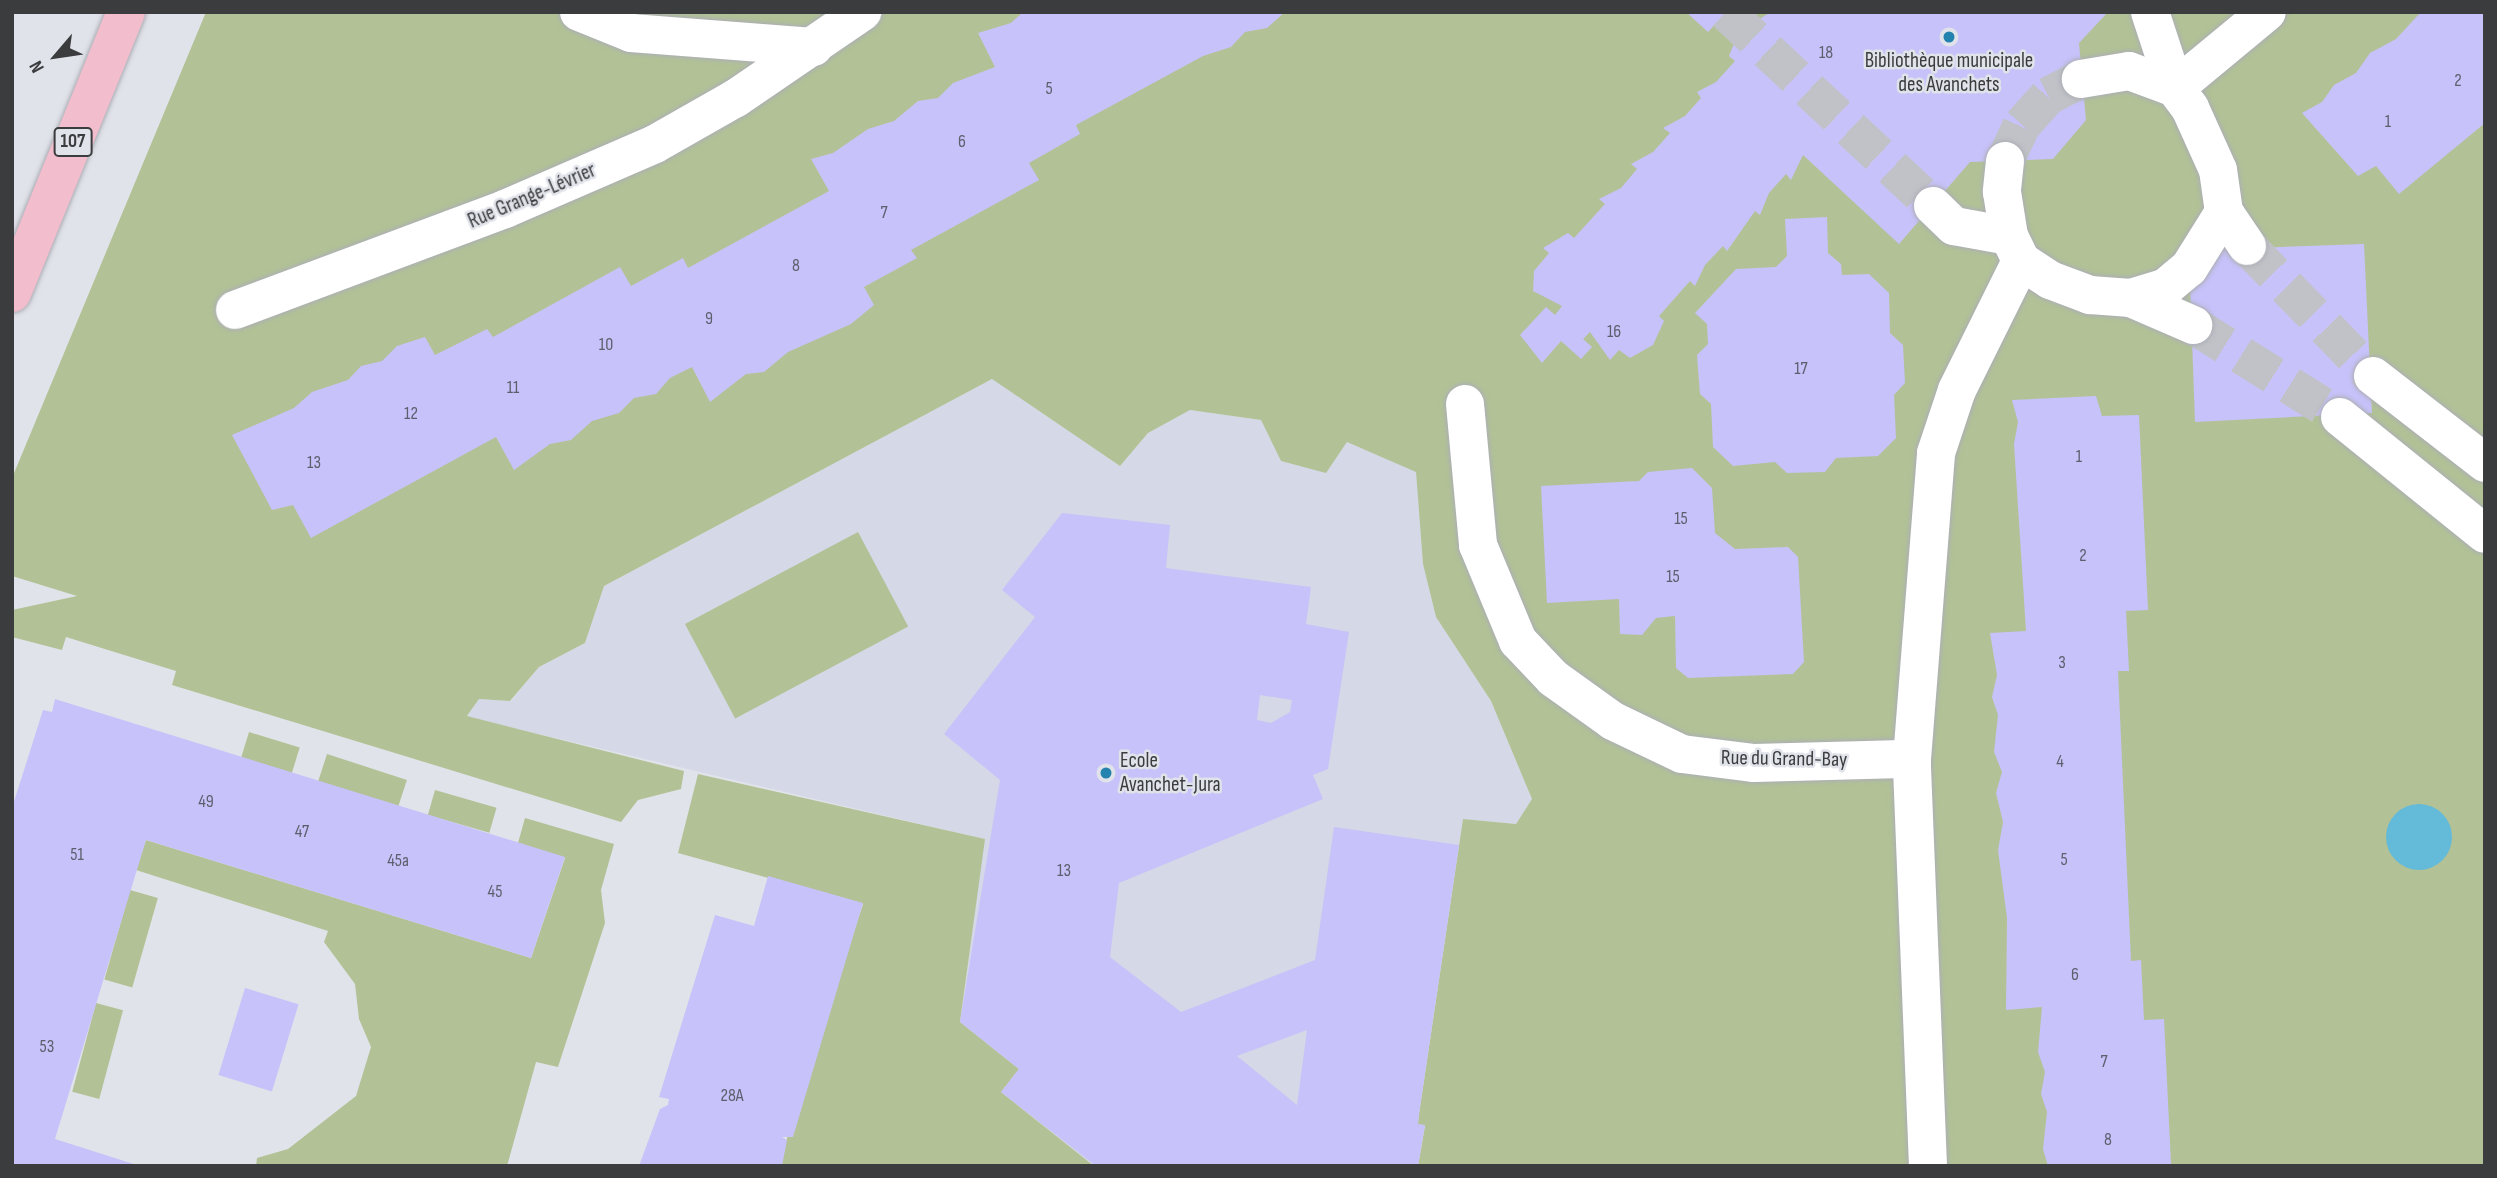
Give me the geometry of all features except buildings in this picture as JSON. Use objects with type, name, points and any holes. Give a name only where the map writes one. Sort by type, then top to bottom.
[{"type":"main road","name":"107","points":[[12,293],[126,12]]},
{"type":"street","points":[[579,12],[631,33],[813,47]]},
{"type":"street","name":"Rue Grange-Lévrier","points":[[235,310],[505,209],[655,144],[813,47],[862,12]]},
{"type":"street","points":[[2150,12],[2175,88],[2202,130],[2218,170],[2224,212],[2247,246]]},
{"type":"street","points":[[2175,88],[2267,12]]},
{"type":"street","points":[[2081,79],[2129,71],[2175,88]]},
{"type":"street","points":[[1928,1166],[1912,759],[1936,453],[1957,390],[2015,249],[2002,191],[2005,161]]},
{"type":"street","points":[[1933,206],[1954,226],[2015,249],[2090,295],[2131,298],[2193,325]]},
{"type":"street","points":[[2131,298],[2166,287],[2189,268],[2224,212]]},
{"type":"street","points":[[2373,376],[2485,463]]},
{"type":"street","name":"Rue du Grand-Bay","points":[[1465,404],[1478,545],[1518,640],[1553,678],[1613,721],[1682,754],[1754,762],[1912,759]]},
{"type":"street","points":[[2340,417],[2485,534]]},
{"type":"shaded area","name":"Ecole Avanchet-Jura","points":[[992,379],[1120,466],[1148,433],[1190,410],[1261,420],[1281,461],[1326,472],[1347,442],[1416,471],[1423,564],[1436,617],[1491,701],[1532,799],[1516,824],[1463,819],[1419,1114],[1425,1125],[1418,1166],[1094,1166],[1001,1092],[1018,1068],[960,1022],[984,839],[467,717],[479,699],[511,701],[539,667],[585,643],[604,586]]},
{"type":"green space","points":[[206,12],[2485,12],[2485,1166],[1418,1166],[1425,1126],[1418,1124],[1419,1114],[1463,819],[1516,824],[1532,799],[1491,701],[1436,617],[1423,564],[1416,472],[1347,442],[1326,473],[1281,461],[1261,420],[1190,410],[1148,433],[1120,466],[992,379],[604,586],[585,643],[539,667],[510,701],[479,699],[467,716],[684,771],[681,789],[638,800],[621,822],[172,685],[176,671],[66,637],[62,650],[12,637],[12,610],[77,596],[12,576],[12,478]]},
{"type":"green space","points":[[858,532],[908,626],[735,718],[685,624]]},
{"type":"green space","points":[[249,732],[300,747],[292,773],[241,758]]},
{"type":"green space","points":[[327,754],[407,780],[398,808],[318,783]]},
{"type":"green space","points":[[698,774],[985,839],[960,1022],[1019,1069],[1001,1092],[1094,1166],[778,1166],[863,904],[678,853]]},
{"type":"green space","points":[[435,790],[497,808],[489,833],[428,815]]},
{"type":"green space","points":[[525,818],[614,844],[601,890],[605,923],[558,1067],[536,1062],[507,1166],[256,1166],[257,1158],[288,1149],[356,1096],[371,1047],[359,1019],[355,984],[324,942],[328,931],[136,870],[146,840],[531,958],[565,858],[518,843]]},
{"type":"green space","points":[[130,890],[158,898],[132,987],[104,979]]},
{"type":"green space","points":[[96,1003],[123,1010],[99,1099],[72,1092]]},
{"type":"water","points":[[2412,804],[2426,804],[2438,809],[2447,818],[2452,837],[2450,850],[2443,861],[2426,870],[2412,870],[2400,865],[2391,856],[2386,844],[2386,830],[2391,818],[2400,809]]},
{"type":"tunnel","points":[[1726,12],[1933,206]]},
{"type":"tunnel","points":[[2005,161],[2022,125],[2048,96],[2081,79]]},
{"type":"tunnel","points":[[2247,246],[2373,376]]},
{"type":"tunnel","points":[[2193,325],[2340,417]]},
{"type":"place","name":"Bibliothèque municipale des Avanchets","points":[[1949,37]]},
{"type":"place","name":"Ecole Avanchet-Jura","points":[[1106,773]]}]
